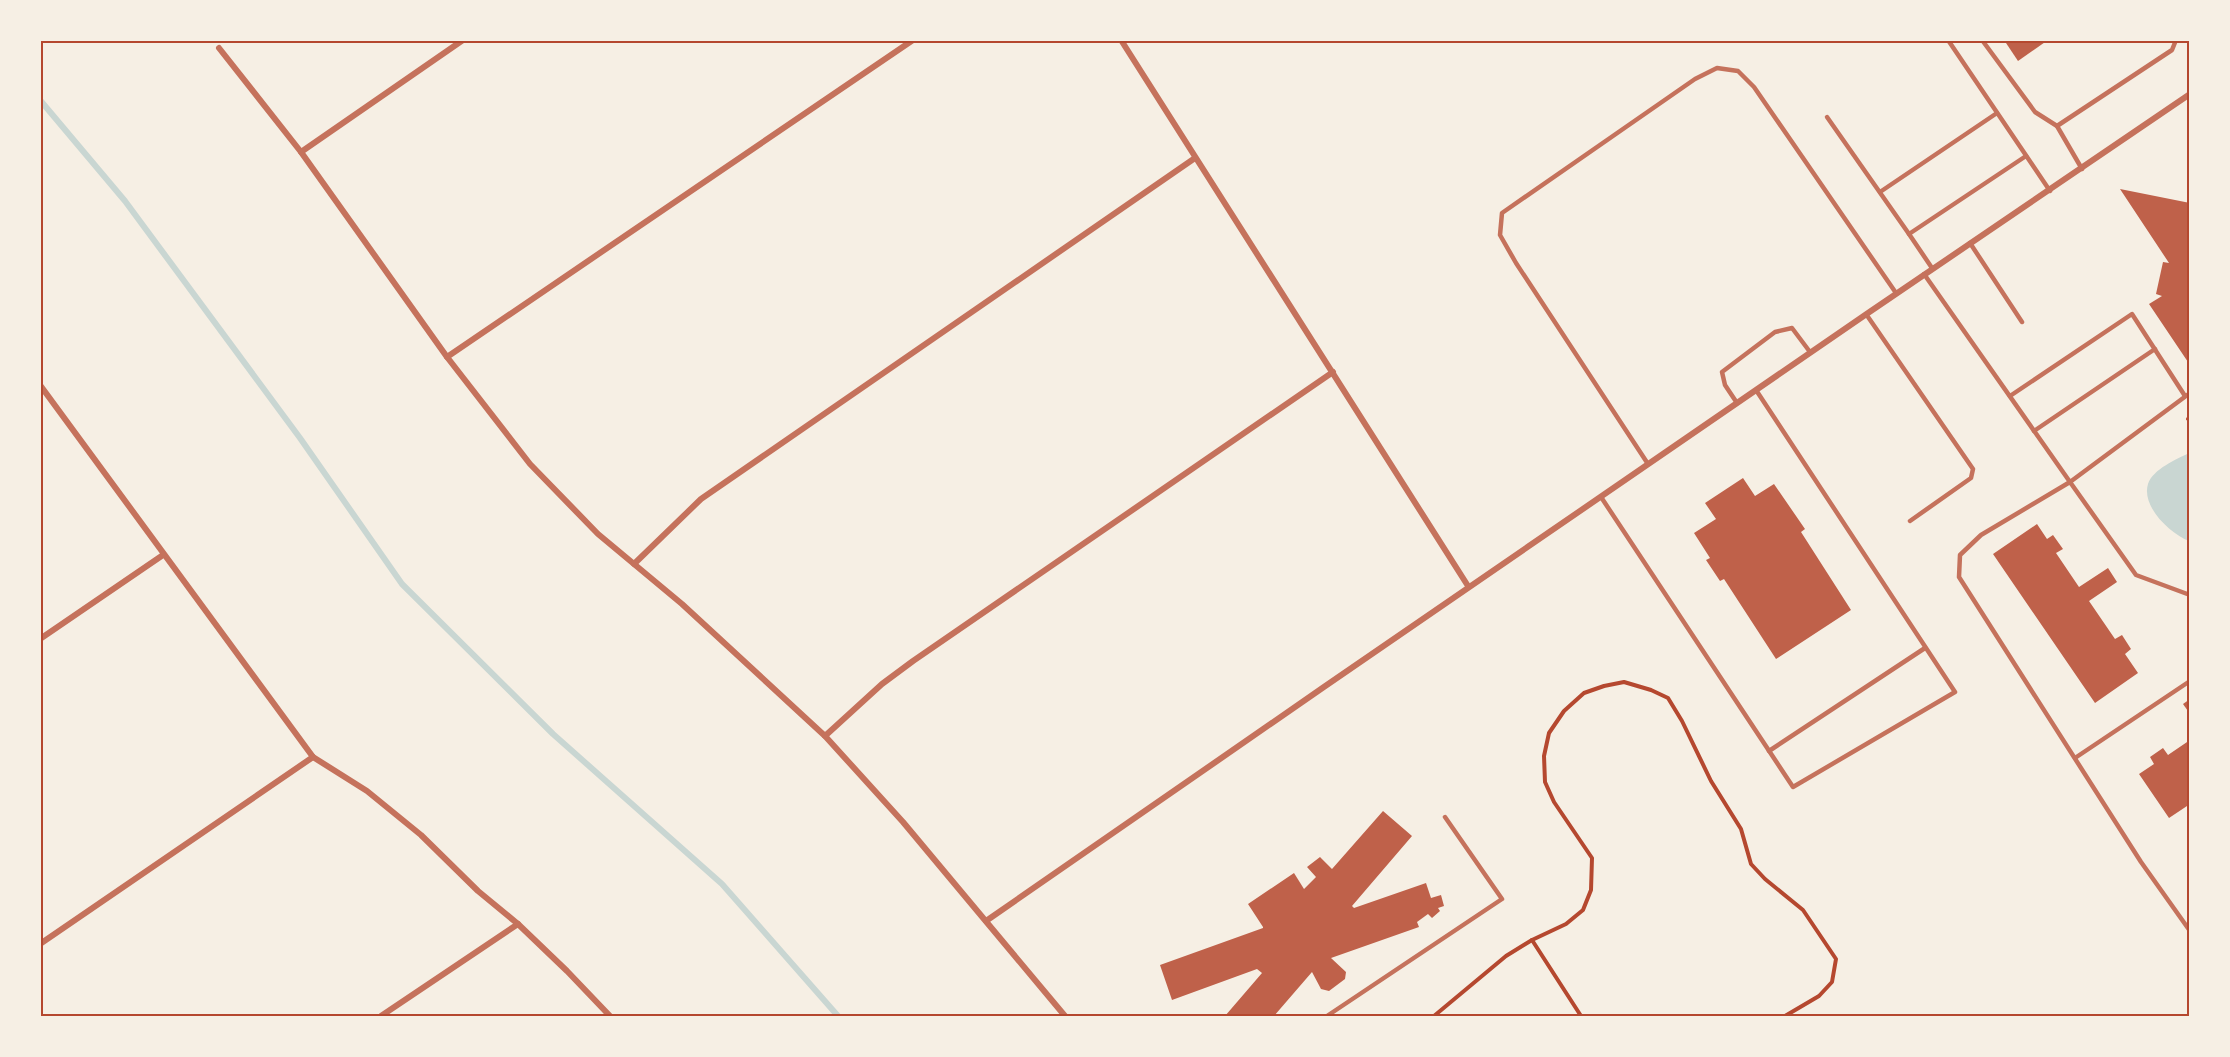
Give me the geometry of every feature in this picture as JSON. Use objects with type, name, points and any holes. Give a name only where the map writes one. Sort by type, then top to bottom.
[{"type":"street","points":[[301,152],[463,40]]},
{"type":"street","points":[[447,357],[913,40]]},
{"type":"street","points":[[1121,40],[1468,586]]},
{"type":"street","points":[[219,48],[301,152],[447,357],[537,471],[598,534],[682,604],[825,736],[903,822],[1065,1017]]},
{"type":"street","points":[[986,921],[1468,586],[2190,94]]},
{"type":"street","points":[[634,564],[701,499],[1195,158]]},
{"type":"street","points":[[825,736],[882,684],[913,661],[1333,372]]},
{"type":"street","points":[[40,385],[313,757],[367,790],[421,835],[478,891],[518,924],[567,971],[610,1017]]},
{"type":"street","points":[[40,639],[163,555]]},
{"type":"street","points":[[40,944],[313,757]]},
{"type":"street","points":[[381,1017],[518,924]]},
{"type":"lane","points":[[1948,40],[2050,190]]},
{"type":"lane","points":[[1982,40],[2035,112],[2058,126],[2082,169]]},
{"type":"lane","points":[[2058,126],[2172,50],[2176,40]]},
{"type":"lane","points":[[1648,464],[1516,263],[1500,235],[1502,213],[1695,79],[1717,68],[1738,71],[1754,87],[1896,293]]},
{"type":"lane","points":[[1880,192],[1997,113]]},
{"type":"lane","points":[[1827,117],[1932,268]]},
{"type":"lane","points":[[1909,234],[2026,156]]},
{"type":"lane","points":[[1970,243],[2022,322]]},
{"type":"lane","points":[[1924,274],[2136,575],[2190,595]]},
{"type":"lane","points":[[1866,314],[1973,469],[1971,478],[1910,521]]},
{"type":"lane","points":[[2010,396],[2132,314],[2187,394],[2070,482],[1981,535],[1960,555],[1959,577],[2141,862],[2190,931]]},
{"type":"lane","points":[[1737,403],[1725,385],[1722,372],[1775,332],[1792,328],[1810,352]]},
{"type":"lane","points":[[2034,430],[2155,349]]},
{"type":"lane","points":[[1601,497],[1793,787],[1955,692],[1756,390]]},
{"type":"lane","points":[[1769,751],[1925,648]]},
{"type":"lane","points":[[2075,758],[2190,681]]},
{"type":"lane","points":[[1327,1017],[1502,899],[1445,817]]},
{"type":"path","points":[[1434,1017],[1506,956],[1532,940],[1566,924],[1583,910],[1591,890],[1592,858],[1554,802],[1545,782],[1544,756],[1549,733],[1564,711],[1584,693],[1624,682],[1668,698],[1682,721],[1711,781],[1741,829],[1751,864],[1765,879],[1803,910],[1836,958],[1832,982],[1819,996],[1785,1017]]},
{"type":"path","points":[[1532,940],[1581,1017]]},
{"type":"shaded area","points":[[2189,453],[2189,541],[2166,526],[2159,518],[2149,502],[2147,493],[2148,484],[2155,474],[2166,465]]},
{"type":"building","points":[[2004,40],[2048,40],[2018,61]]},
{"type":"building","points":[[2120,189],[2190,203],[2190,365],[2149,304],[2162,296],[2156,294],[2163,262],[2169,263]]},
{"type":"building","points":[[1743,478],[1755,496],[1774,484],[1805,529],[1801,532],[1851,610],[1776,659],[1724,579],[1720,581],[1706,560],[1710,558],[1694,533],[1716,519],[1705,503]]},
{"type":"building","points":[[2037,524],[2047,539],[2053,535],[2063,549],[2056,553],[2079,587],[2108,568],[2117,582],[2089,601],[2115,639],[2122,635],[2131,649],[2125,654],[2138,673],[2095,703],[1993,554]]},
{"type":"building","points":[[2190,699],[2190,714],[2183,704]]},
{"type":"building","points":[[2190,740],[2190,804],[2169,818],[2139,774],[2154,764],[2150,757],[2163,748],[2168,755]]},
{"type":"building","points":[[1383,811],[1412,836],[1352,906],[1354,908],[1426,883],[1431,898],[1441,895],[1444,906],[1438,908],[1440,911],[1432,918],[1428,914],[1417,922],[1419,927],[1331,958],[1346,972],[1345,979],[1329,991],[1321,989],[1312,972],[1274,1016],[1225,1016],[1262,973],[1257,969],[1172,1000],[1160,965],[1263,928],[1248,904],[1294,873],[1304,889],[1316,877],[1307,867],[1320,857],[1332,869]]},
{"type":"waterway","points":[[40,100],[125,201],[300,438],[402,584],[553,734],[722,884],[838,1016]]}]
